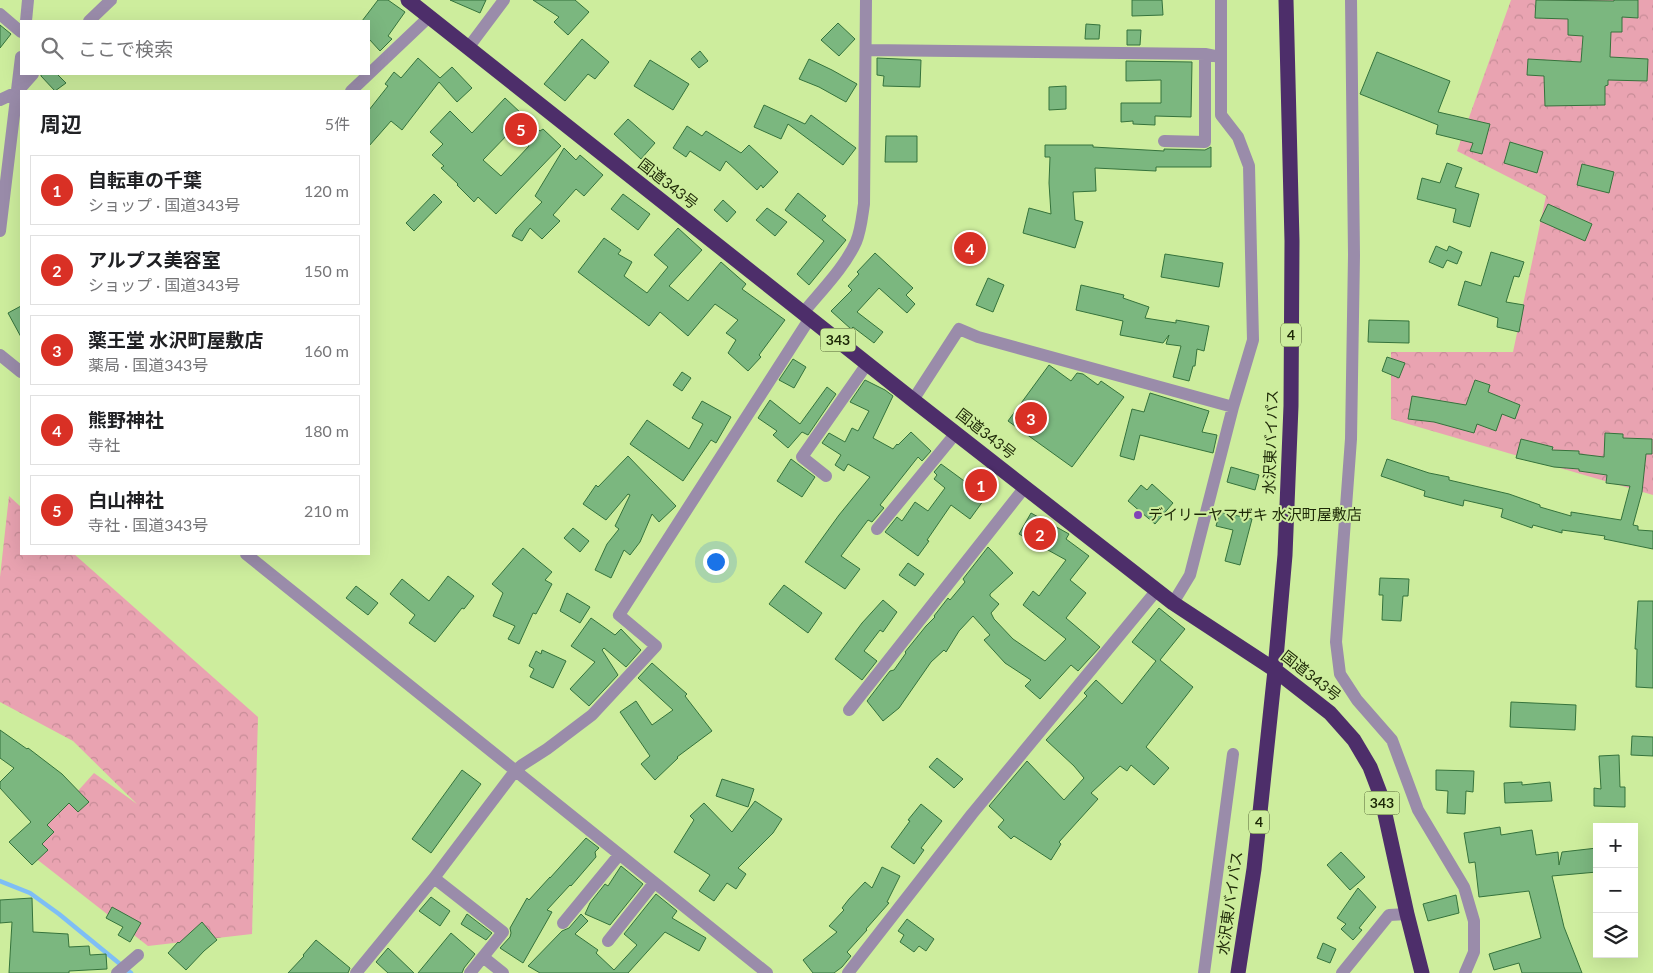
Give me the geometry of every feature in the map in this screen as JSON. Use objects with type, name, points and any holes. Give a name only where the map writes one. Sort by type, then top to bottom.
[{"type":"highway","name":"水沢東バイパス","points":[[1238,973],[1254,868],[1285,555],[1291,406],[1292,241],[1286,0]]},
{"type":"highway","name":"国道343号","points":[[410,1],[806,316],[1173,603],[1275,670],[1330,712],[1354,740],[1370,767],[1381,796],[1406,914],[1422,973]]},
{"type":"street","points":[[26,20],[28,0]]},
{"type":"street","points":[[90,20],[111,0]]},
{"type":"street","points":[[468,48],[504,0]]},
{"type":"street","points":[[361,971],[515,771],[592,716],[656,646],[619,615],[806,316],[843,264],[856,242],[864,204],[866,0]]},
{"type":"street","points":[[1173,603],[1190,575],[1233,407],[1253,340],[1249,166],[1238,137],[1221,116],[1221,0]]},
{"type":"street","points":[[1351,0],[1354,255],[1351,429],[1336,642],[1340,674],[1357,700],[1392,740],[1418,810],[1464,887],[1474,921],[1474,952],[1465,973]]},
{"type":"street","points":[[0,14],[20,31]]},
{"type":"street","points":[[370,73],[429,17]]},
{"type":"street","points":[[866,50],[1204,54],[1220,57]]},
{"type":"street","points":[[1164,141],[1205,142],[1204,54]]},
{"type":"street","points":[[0,232],[20,66]]},
{"type":"street","points":[[0,100],[17,92],[32,75]]},
{"type":"street","points":[[352,90],[368,75]]},
{"type":"street","points":[[913,400],[959,329],[978,337],[1233,407]]},
{"type":"street","points":[[0,355],[20,371]]},
{"type":"street","points":[[826,476],[802,457],[867,364]]},
{"type":"street","points":[[877,529],[956,433]]},
{"type":"street","points":[[849,710],[1025,487]]},
{"type":"street","points":[[247,555],[766,973]]},
{"type":"street","points":[[848,973],[972,814],[1157,590]]},
{"type":"street","points":[[1204,973],[1233,754]]},
{"type":"street","points":[[563,923],[619,855]]},
{"type":"street","points":[[434,878],[503,932],[470,973]]},
{"type":"street","points":[[608,940],[654,883]]},
{"type":"street","points":[[1342,973],[1389,915],[1406,914]]},
{"type":"street","points":[[117,973],[138,955]]},
{"type":"street","points":[[483,957],[503,973]]},
{"type":"green space","points":[[1511,0],[1653,0],[1653,495],[1391,419],[1391,352],[1513,352],[1546,196],[1457,151]]},
{"type":"green space","points":[[9,496],[20,506],[20,555],[75,555],[258,717],[252,934],[148,946],[25,850],[94,773],[137,804],[73,741],[0,702],[0,577]]},
{"type":"building","points":[[378,0],[388,0],[405,12],[388,36],[392,39],[380,51],[370,40],[370,20],[363,20]]},
{"type":"building","points":[[450,0],[486,0],[480,13]]},
{"type":"building","points":[[533,0],[575,0],[589,12],[568,35],[554,22],[559,17]]},
{"type":"building","points":[[1132,0],[1162,0],[1163,15],[1132,16]]},
{"type":"building","points":[[1536,0],[1638,0],[1638,18],[1622,17],[1622,32],[1611,32],[1610,57],[1648,59],[1647,81],[1608,80],[1608,85],[1605,86],[1605,105],[1545,106],[1544,76],[1527,75],[1528,59],[1581,62],[1583,36],[1568,35],[1568,19],[1535,18]]},
{"type":"building","points":[[838,23],[855,39],[839,56],[821,40]]},
{"type":"building","points":[[1086,24],[1100,25],[1099,39],[1085,39]]},
{"type":"building","points":[[0,25],[11,34],[0,48]]},
{"type":"building","points":[[1127,30],[1141,30],[1140,45],[1127,45]]},
{"type":"building","points":[[582,39],[609,62],[595,79],[588,74],[565,101],[544,84]]},
{"type":"building","points":[[700,51],[708,61],[699,68],[691,59]]},
{"type":"building","points":[[1377,52],[1450,81],[1438,112],[1490,124],[1482,154],[1470,151],[1473,143],[1436,134],[1438,125],[1360,94]]},
{"type":"building","points":[[418,58],[440,78],[452,67],[472,88],[457,102],[439,82],[402,130],[391,121],[370,145],[370,109],[388,86],[385,84],[394,72],[401,78]]},
{"type":"building","points":[[877,58],[921,60],[920,87],[883,86],[884,76],[877,75]]},
{"type":"building","points":[[809,59],[857,84],[846,102],[819,87],[799,79]]},
{"type":"building","points":[[650,60],[689,84],[673,110],[634,86]]},
{"type":"building","points":[[1126,61],[1192,62],[1191,117],[1155,116],[1155,125],[1133,124],[1133,121],[1121,122],[1121,103],[1161,103],[1161,80],[1126,81]]},
{"type":"building","points":[[58,75],[66,83],[54,90],[41,76]]},
{"type":"building","points":[[1066,86],[1066,109],[1049,110],[1049,87]]},
{"type":"building","points":[[505,98],[540,131],[543,129],[561,146],[496,214],[478,197],[474,202],[441,168],[444,166],[432,155],[443,144],[430,132],[450,111],[472,133]],"holes":[[[512,130],[529,146],[501,176],[483,160]]]},
{"type":"building","points":[[764,105],[805,124],[811,115],[856,148],[843,165],[788,124],[781,139],[754,127]]},
{"type":"building","points":[[628,119],[655,143],[641,159],[614,134]]},
{"type":"building","points":[[687,126],[702,136],[706,131],[741,153],[749,145],[778,172],[763,188],[761,185],[757,190],[726,161],[720,171],[690,151],[686,157],[673,148]]},
{"type":"building","points":[[886,136],[917,136],[917,162],[885,162]]},
{"type":"building","points":[[1510,142],[1543,152],[1537,173],[1504,163]]},
{"type":"building","points":[[1045,145],[1093,145],[1093,147],[1164,151],[1164,149],[1205,150],[1211,147],[1211,167],[1156,167],[1156,171],[1095,168],[1096,191],[1073,192],[1075,220],[1083,222],[1075,248],[1023,233],[1029,208],[1051,214],[1050,157],[1045,157]]},
{"type":"building","points":[[564,148],[576,160],[580,155],[603,175],[584,196],[576,189],[553,215],[560,221],[542,239],[530,228],[522,241],[512,236],[516,229],[542,202],[535,196]]},
{"type":"building","points":[[1447,163],[1462,168],[1455,187],[1479,194],[1470,227],[1453,222],[1456,209],[1417,199],[1422,178],[1440,183]]},
{"type":"building","points":[[1582,164],[1614,172],[1609,193],[1577,185]]},
{"type":"building","points":[[798,193],[826,216],[822,220],[846,240],[809,285],[797,274],[824,241],[785,210]]},
{"type":"building","points":[[434,194],[442,202],[414,231],[406,223]]},
{"type":"building","points":[[623,194],[650,214],[638,230],[611,209]]},
{"type":"building","points":[[723,200],[736,212],[727,222],[714,210]]},
{"type":"building","points":[[1548,204],[1592,224],[1585,241],[1540,221]]},
{"type":"building","points":[[767,208],[787,222],[775,236],[756,220]]},
{"type":"building","points":[[678,228],[702,250],[669,286],[688,301],[721,262],[746,284],[742,289],[785,320],[759,355],[761,357],[748,371],[728,353],[736,340],[726,333],[738,320],[715,304],[688,336],[660,312],[649,326],[578,272],[604,238],[621,250],[618,254],[632,262],[624,276],[647,293],[668,267],[654,255]]},
{"type":"building","points":[[1436,246],[1447,251],[1449,246],[1462,252],[1457,264],[1447,260],[1443,268],[1429,262]]},
{"type":"building","points":[[1491,252],[1524,262],[1519,277],[1514,276],[1506,302],[1524,305],[1519,332],[1497,327],[1498,318],[1458,305],[1465,281],[1481,286]]},
{"type":"building","points":[[875,253],[913,288],[906,295],[915,304],[907,313],[879,288],[857,312],[883,332],[874,343],[853,327],[851,329],[831,311],[852,290],[848,286],[859,274],[857,272]]},
{"type":"building","points":[[1165,254],[1223,263],[1219,287],[1161,277]]},
{"type":"building","points":[[988,278],[1004,285],[993,312],[976,305]]},
{"type":"building","points":[[1081,285],[1124,295],[1123,298],[1149,307],[1145,318],[1176,323],[1176,320],[1209,326],[1204,351],[1197,349],[1195,366],[1193,366],[1189,381],[1173,377],[1181,346],[1166,344],[1169,335],[1163,343],[1120,335],[1123,321],[1076,310]]},
{"type":"building","points":[[20,307],[20,335],[8,313]]},
{"type":"building","points":[[1369,320],[1409,321],[1409,343],[1368,342]]},
{"type":"building","points":[[1387,357],[1405,363],[1399,378],[1382,371]]},
{"type":"building","points":[[793,359],[806,367],[794,388],[779,380]]},
{"type":"building","points":[[1049,365],[1071,381],[1077,373],[1083,374],[1098,385],[1101,381],[1124,397],[1072,467],[1008,421]]},
{"type":"building","points":[[682,372],[691,378],[682,391],[673,385]]},
{"type":"building","points":[[865,380],[893,396],[873,438],[893,449],[911,432],[931,451],[922,461],[918,457],[880,505],[884,508],[872,522],[868,520],[841,556],[860,569],[845,589],[805,562],[839,515],[870,477],[848,464],[844,471],[835,465],[841,455],[822,443],[829,433],[845,442],[852,428],[858,431],[869,411],[850,402]]},
{"type":"building","points":[[1475,380],[1490,385],[1488,392],[1520,405],[1515,419],[1502,414],[1496,431],[1477,424],[1474,433],[1434,422],[1408,419],[1412,396],[1466,405]]},
{"type":"building","points":[[827,387],[836,394],[808,435],[802,432],[788,448],[773,435],[777,431],[758,418],[770,400],[800,424]]},
{"type":"building","points":[[1150,393],[1209,411],[1202,432],[1217,435],[1213,453],[1140,435],[1134,460],[1120,456],[1132,409],[1144,412]]},
{"type":"building","points":[[702,401],[731,417],[716,443],[711,440],[683,481],[630,444],[647,420],[689,449],[703,424],[692,418]]},
{"type":"building","points":[[1605,433],[1623,434],[1623,438],[1652,439],[1652,454],[1646,454],[1642,492],[1633,525],[1638,526],[1638,530],[1653,531],[1653,549],[1604,539],[1605,536],[1562,530],[1562,533],[1533,525],[1532,528],[1501,517],[1503,509],[1464,500],[1463,506],[1424,496],[1425,491],[1381,476],[1387,459],[1429,473],[1449,477],[1449,480],[1509,494],[1540,505],[1540,507],[1571,516],[1571,512],[1621,520],[1630,486],[1606,483],[1607,475],[1579,471],[1579,469],[1554,467],[1516,458],[1521,439],[1553,447],[1552,450],[1579,451],[1579,454],[1604,457]]},
{"type":"building","points":[[628,456],[676,506],[659,522],[652,514],[640,542],[630,555],[624,550],[611,578],[595,570],[607,544],[619,529],[615,526],[630,495],[628,494],[606,520],[583,504],[596,485],[598,487]]},
{"type":"building","points":[[791,459],[815,477],[802,497],[777,481]]},
{"type":"building","points":[[941,464],[986,497],[970,519],[951,505],[918,556],[885,532],[897,517],[902,521],[915,502],[928,511],[945,488],[934,479],[937,475],[934,472]]},
{"type":"building","points":[[1231,467],[1259,475],[1255,490],[1227,482]]},
{"type":"building","points":[[1152,484],[1173,503],[1155,524],[1128,501],[1141,485],[1147,490]]},
{"type":"building","points":[[1220,512],[1252,519],[1240,565],[1225,561],[1233,530],[1216,526]]},
{"type":"building","points":[[1031,513],[1069,534],[1066,539],[1089,556],[1070,580],[1086,593],[1066,618],[1100,647],[1078,671],[1071,665],[1040,699],[1025,686],[1031,680],[1005,663],[984,640],[990,635],[973,616],[959,631],[946,652],[944,650],[931,662],[899,708],[883,721],[867,701],[890,671],[894,670],[905,652],[935,617],[948,598],[950,600],[965,582],[963,579],[988,547],[1013,573],[990,594],[999,604],[991,613],[994,619],[1013,639],[1045,661],[1066,639],[1023,605],[1033,591],[1039,596],[1066,560],[1019,534]]},
{"type":"building","points":[[573,528],[589,541],[580,552],[564,538]]},
{"type":"building","points":[[523,548],[552,572],[545,580],[552,584],[536,614],[533,613],[519,644],[508,639],[515,626],[493,616],[503,593],[492,584]]},
{"type":"building","points":[[908,563],[924,574],[915,586],[899,575]]},
{"type":"building","points":[[448,576],[474,596],[435,642],[409,623],[415,615],[390,594],[402,579],[429,601]]},
{"type":"building","points":[[1380,578],[1409,579],[1408,596],[1403,596],[1401,621],[1382,620],[1383,595],[1379,595]]},
{"type":"building","points":[[784,585],[822,613],[808,633],[769,604]]},
{"type":"building","points":[[356,586],[378,603],[368,615],[346,598]]},
{"type":"building","points":[[567,593],[590,607],[580,623],[560,611]]},
{"type":"building","points":[[883,600],[897,612],[883,632],[880,630],[864,651],[877,661],[862,680],[835,659],[862,623]]},
{"type":"building","points":[[1638,601],[1653,601],[1653,688],[1636,687],[1637,649],[1635,649]]},
{"type":"building","points":[[1159,608],[1185,629],[1160,660],[1193,687],[1146,747],[1169,768],[1154,785],[1131,765],[1127,771],[1120,766],[1091,793],[1098,799],[1059,842],[1061,844],[1051,860],[1014,836],[1011,839],[998,827],[1004,820],[989,806],[1027,761],[1064,800],[1084,778],[1046,740],[1087,696],[1084,693],[1096,680],[1122,704],[1156,661],[1132,642]]},
{"type":"building","points":[[591,618],[615,635],[621,629],[641,650],[626,667],[604,648],[602,650],[618,675],[589,706],[570,689],[595,662],[571,646]]},
{"type":"building","points":[[542,650],[566,661],[553,688],[530,677],[534,669],[529,666],[536,651],[541,654]]},
{"type":"building","points":[[652,663],[687,694],[685,696],[712,731],[677,757],[655,780],[641,764],[650,756],[620,712],[636,701],[652,725],[673,710],[638,678]]},
{"type":"building","points":[[1511,702],[1576,705],[1575,730],[1510,727]]},
{"type":"building","points":[[0,730],[28,748],[62,774],[89,802],[78,812],[69,803],[47,825],[54,832],[42,844],[48,850],[32,865],[9,842],[31,822],[0,788],[0,782],[14,768],[0,758]]},
{"type":"building","points":[[1632,736],[1653,737],[1653,756],[1631,755]]},
{"type":"building","points":[[1619,755],[1620,787],[1625,787],[1625,807],[1594,806],[1594,788],[1601,789],[1599,756]]},
{"type":"building","points":[[937,758],[963,779],[954,788],[929,767]]},
{"type":"building","points":[[462,770],[481,784],[431,853],[412,839]]},
{"type":"building","points":[[1436,770],[1474,771],[1473,792],[1466,791],[1465,814],[1447,813],[1448,791],[1436,790]]},
{"type":"building","points":[[722,779],[754,789],[748,807],[716,796]]},
{"type":"building","points":[[1522,782],[1522,785],[1550,782],[1552,801],[1505,803],[1504,783]]},
{"type":"building","points":[[755,801],[782,819],[773,833],[738,868],[746,874],[736,889],[727,883],[714,901],[699,891],[710,875],[674,852],[694,820],[690,816],[704,803],[732,832]]},
{"type":"building","points":[[921,804],[942,821],[921,848],[924,850],[914,864],[891,847],[910,821],[908,820]]},
{"type":"building","points":[[1500,827],[1501,835],[1532,830],[1536,855],[1558,852],[1559,865],[1562,852],[1593,848],[1593,872],[1552,876],[1564,927],[1582,973],[1522,973],[1519,963],[1494,970],[1489,954],[1541,938],[1529,891],[1479,897],[1475,862],[1469,863],[1464,833]]},
{"type":"building","points":[[586,838],[599,848],[595,852],[596,857],[547,910],[552,912],[523,963],[500,948],[510,937],[510,928],[527,898],[529,900]]},
{"type":"building","points":[[1341,852],[1365,877],[1350,890],[1327,865]]},
{"type":"building","points":[[621,866],[643,884],[610,925],[585,914],[590,903],[605,884],[608,886]]},
{"type":"building","points":[[882,867],[900,876],[887,902],[889,903],[847,952],[851,956],[842,967],[834,973],[813,973],[803,960],[837,932],[829,926],[844,910],[842,908],[849,899],[865,882],[872,888]]},
{"type":"building","points":[[1358,888],[1376,907],[1359,928],[1362,930],[1353,940],[1341,929],[1346,924],[1337,918]]},
{"type":"building","points":[[656,894],[677,911],[672,918],[706,938],[699,951],[665,932],[628,973],[540,973],[528,966],[562,931],[569,928],[581,914],[588,921],[575,934],[598,950],[596,953],[614,970],[637,945],[624,934]]},
{"type":"building","points":[[1456,895],[1459,913],[1428,921],[1423,904]]},
{"type":"building","points":[[431,897],[450,911],[440,926],[419,911]]},
{"type":"building","points":[[32,898],[33,932],[68,934],[69,947],[89,946],[90,955],[106,954],[107,969],[69,971],[69,973],[9,973],[12,922],[0,923],[0,900]]},
{"type":"building","points":[[112,907],[141,923],[130,942],[118,935],[123,927],[106,918]]},
{"type":"building","points":[[467,914],[492,933],[486,940],[461,924]]},
{"type":"building","points":[[907,919],[934,939],[926,951],[919,946],[914,952],[900,942],[904,935],[898,931]]},
{"type":"building","points":[[202,922],[217,940],[186,970],[168,953]]},
{"type":"building","points":[[451,933],[475,954],[462,973],[418,973]]},
{"type":"building","points":[[316,940],[350,968],[348,973],[288,973]]},
{"type":"building","points":[[1323,943],[1336,949],[1330,963],[1317,958]]},
{"type":"building","points":[[388,948],[414,973],[388,973],[376,962]]},
{"type":"waterway","points":[[0,881],[30,893],[59,914],[131,973]]},
{"type":"place","name":"白山神社","points":[[521,129]]},
{"type":"place","name":"熊野神社","points":[[970,248]]},
{"type":"place","name":"薬王堂 水沢町屋敷店","points":[[1031,418]]},
{"type":"place","name":"自転車の千葉","points":[[981,485]]},
{"type":"place","name":"デイリーヤマザキ 水沢町屋敷店","points":[[1138,515]]},
{"type":"place","name":"アルプス美容室","points":[[1040,534]]}]
